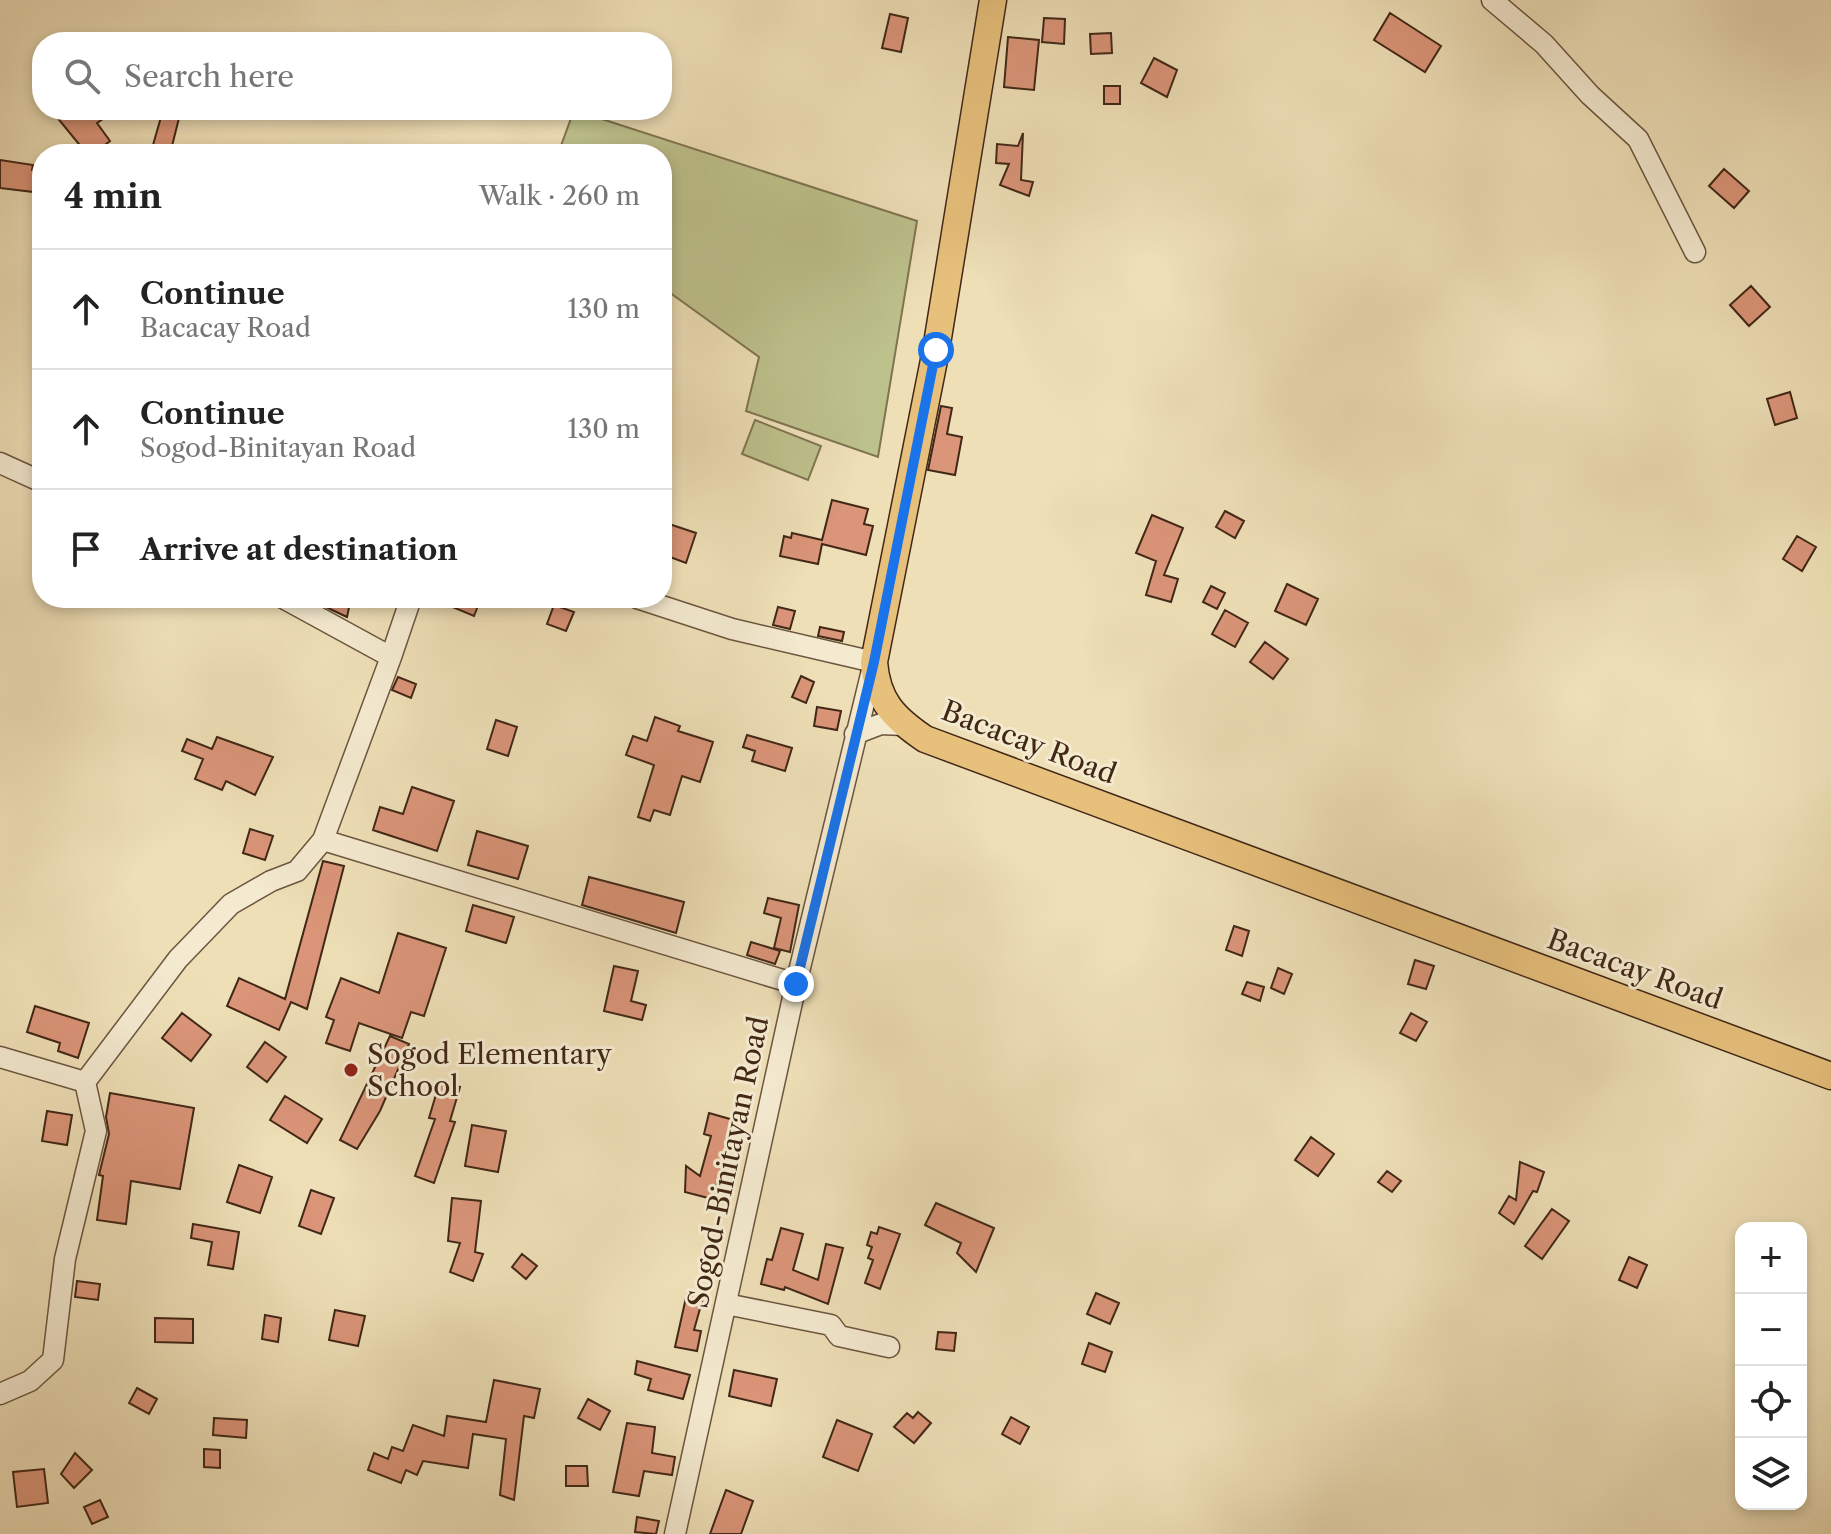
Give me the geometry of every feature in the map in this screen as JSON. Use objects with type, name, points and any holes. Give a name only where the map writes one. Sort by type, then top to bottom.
[{"type":"main road","name":"Bacacay Road","points":[[993,0],[936,350],[874,662],[879,695],[888,710],[925,739],[1831,1076]]},
{"type":"street","points":[[1492,0],[1544,44],[1590,95],[1638,139],[1695,252]]},
{"type":"street","points":[[0,463],[32,477]]},
{"type":"street","points":[[301,608],[391,657]]},
{"type":"street","points":[[0,1394],[30,1381],[53,1360],[65,1259],[96,1131],[85,1082],[178,959],[231,904],[271,881],[297,871],[323,840],[408,608]]},
{"type":"street","points":[[668,608],[732,629],[874,662]]},
{"type":"street","name":"Sogod-Binitayan Road","points":[[675,1534],[796,984],[874,662]]},
{"type":"street","points":[[855,734],[881,724],[904,725]]},
{"type":"street","points":[[323,840],[796,984]]},
{"type":"street","points":[[0,1057],[85,1082]]},
{"type":"street","points":[[726,1304],[831,1325],[839,1336],[889,1347]]},
{"type":"green space","points":[[570,120],[605,120],[917,221],[878,457],[746,411],[759,357],[672,294],[672,144],[562,144]]},
{"type":"green space","points":[[755,420],[821,446],[808,480],[742,454]]},
{"type":"building","points":[[1390,13],[1441,46],[1425,72],[1374,40]]},
{"type":"building","points":[[890,14],[908,18],[901,52],[882,48]]},
{"type":"building","points":[[1044,18],[1065,19],[1064,44],[1042,42]]},
{"type":"building","points":[[1111,33],[1112,53],[1091,54],[1090,34]]},
{"type":"building","points":[[1008,37],[1039,40],[1034,90],[1004,87]]},
{"type":"building","points":[[1154,58],[1177,70],[1167,97],[1141,83]]},
{"type":"building","points":[[1104,86],[1120,86],[1120,104],[1104,104]]},
{"type":"building","points":[[59,120],[101,120],[97,123],[110,141],[106,144],[79,144]]},
{"type":"building","points":[[160,120],[178,120],[172,144],[153,144]]},
{"type":"building","points":[[1023,133],[1021,180],[1033,182],[1029,196],[1000,185],[1009,164],[996,163],[997,144],[1018,146]]},
{"type":"building","points":[[0,160],[32,165],[32,192],[0,188]]},
{"type":"building","points":[[1724,169],[1749,191],[1734,208],[1709,186]]},
{"type":"building","points":[[1751,286],[1770,307],[1749,326],[1730,305]]},
{"type":"building","points":[[1790,392],[1797,418],[1775,425],[1767,399]]},
{"type":"building","points":[[941,406],[952,408],[947,434],[962,437],[955,475],[928,470]]},
{"type":"building","points":[[832,500],[868,509],[864,524],[873,526],[866,555],[822,544],[818,564],[780,556],[784,536],[791,538],[792,533],[822,540]]},
{"type":"building","points":[[1225,511],[1244,521],[1235,538],[1216,527]]},
{"type":"building","points":[[1152,515],[1183,528],[1164,575],[1178,579],[1171,602],[1146,595],[1156,561],[1136,553]]},
{"type":"building","points":[[672,525],[696,533],[686,563],[672,558]]},
{"type":"building","points":[[1797,536],[1816,547],[1802,571],[1783,559]]},
{"type":"building","points":[[1287,584],[1318,599],[1306,625],[1275,611]]},
{"type":"building","points":[[1211,586],[1225,593],[1217,609],[1203,602]]},
{"type":"building","points":[[778,607],[795,611],[790,629],[773,625]]},
{"type":"building","points":[[328,608],[349,608],[347,617]]},
{"type":"building","points":[[455,608],[477,608],[474,616]]},
{"type":"building","points":[[553,608],[574,612],[566,631],[547,624]]},
{"type":"building","points":[[1225,610],[1248,623],[1235,647],[1212,634]]},
{"type":"building","points":[[820,627],[844,632],[842,641],[818,636]]},
{"type":"building","points":[[1265,642],[1288,659],[1273,679],[1250,662]]},
{"type":"building","points":[[801,676],[814,682],[806,703],[792,697]]},
{"type":"building","points":[[398,677],[416,684],[411,698],[392,690]]},
{"type":"building","points":[[817,707],[841,711],[837,730],[814,726]]},
{"type":"building","points":[[655,717],[680,726],[678,731],[713,742],[700,782],[682,776],[670,815],[654,810],[650,821],[638,817],[654,765],[626,755],[633,736],[647,741]]},
{"type":"building","points":[[496,720],[517,727],[508,756],[487,749]]},
{"type":"building","points":[[747,735],[792,748],[785,771],[752,761],[755,751],[743,747]]},
{"type":"building","points":[[217,737],[273,757],[255,795],[226,781],[222,790],[195,779],[203,759],[182,751],[187,739],[212,749]]},
{"type":"building","points":[[412,787],[454,801],[437,851],[373,830],[380,807],[403,814]]},
{"type":"building","points":[[250,829],[273,836],[265,860],[243,853]]},
{"type":"building","points":[[477,831],[528,846],[518,879],[468,865]]},
{"type":"building","points":[[323,861],[344,866],[307,1009],[291,1002],[279,1030],[227,1006],[239,978],[285,999]]},
{"type":"building","points":[[589,877],[684,902],[676,933],[582,905]]},
{"type":"building","points":[[768,898],[799,905],[790,952],[774,948],[781,918],[764,913]]},
{"type":"building","points":[[473,905],[514,917],[506,943],[466,931]]},
{"type":"building","points":[[1234,926],[1249,931],[1242,956],[1226,950]]},
{"type":"building","points":[[398,933],[446,948],[424,1016],[411,1012],[402,1038],[359,1023],[350,1051],[326,1043],[334,1020],[326,1017],[341,978],[379,993]]},
{"type":"building","points":[[751,942],[780,951],[775,964],[747,955]]},
{"type":"building","points":[[1415,960],[1434,966],[1426,989],[1408,984]]},
{"type":"building","points":[[614,966],[638,971],[631,1001],[646,1005],[642,1020],[604,1011]]},
{"type":"building","points":[[1278,968],[1292,974],[1284,994],[1271,988]]},
{"type":"building","points":[[1247,982],[1264,987],[1260,1001],[1242,994]]},
{"type":"building","points":[[35,1006],[89,1023],[78,1058],[58,1051],[60,1043],[27,1032]]},
{"type":"building","points":[[182,1013],[211,1035],[191,1061],[162,1038]]},
{"type":"building","points":[[1411,1013],[1427,1022],[1416,1041],[1400,1033]]},
{"type":"building","points":[[390,1036],[409,1044],[380,1111],[357,1149],[340,1140]]},
{"type":"building","points":[[265,1042],[286,1057],[267,1082],[247,1067]]},
{"type":"building","points":[[440,1081],[460,1087],[450,1121],[455,1122],[434,1183],[415,1176],[435,1119],[429,1118]]},
{"type":"building","points":[[110,1093],[194,1108],[180,1189],[131,1181],[126,1224],[97,1220],[103,1176],[99,1175],[109,1134],[106,1117]]},
{"type":"building","points":[[285,1096],[322,1119],[307,1143],[270,1120]]},
{"type":"building","points":[[47,1111],[72,1115],[67,1145],[42,1141]]},
{"type":"building","points":[[709,1113],[737,1121],[712,1199],[685,1192],[686,1166],[700,1176],[711,1136],[704,1134]]},
{"type":"building","points":[[472,1125],[506,1131],[498,1172],[465,1166]]},
{"type":"building","points":[[1311,1137],[1334,1154],[1318,1176],[1295,1160]]},
{"type":"building","points":[[1520,1162],[1544,1172],[1537,1192],[1533,1191],[1514,1224],[1499,1213],[1509,1196],[1516,1200]]},
{"type":"building","points":[[239,1165],[272,1177],[260,1213],[227,1202]]},
{"type":"building","points":[[1387,1171],[1401,1181],[1392,1192],[1378,1182]]},
{"type":"building","points":[[311,1190],[334,1198],[321,1234],[299,1226]]},
{"type":"building","points":[[452,1198],[481,1201],[475,1252],[483,1254],[473,1281],[450,1272],[460,1243],[448,1241]]},
{"type":"building","points":[[936,1203],[994,1228],[976,1272],[957,1253],[961,1243],[925,1225]]},
{"type":"building","points":[[1552,1209],[1569,1221],[1542,1259],[1525,1246]]},
{"type":"building","points":[[193,1224],[239,1232],[233,1269],[208,1265],[212,1242],[191,1238]]},
{"type":"building","points":[[879,1227],[900,1234],[880,1289],[865,1283],[873,1260],[868,1258],[872,1247],[867,1245],[871,1232],[877,1234]]},
{"type":"building","points":[[781,1228],[803,1234],[793,1270],[818,1280],[826,1244],[843,1248],[828,1304],[785,1287],[784,1290],[761,1284],[767,1259],[772,1260]]},
{"type":"building","points":[[522,1254],[537,1266],[526,1279],[512,1267]]},
{"type":"building","points":[[1629,1257],[1647,1265],[1637,1288],[1619,1280]]},
{"type":"building","points":[[77,1281],[100,1284],[98,1300],[75,1297]]},
{"type":"building","points":[[687,1293],[703,1298],[694,1330],[701,1331],[697,1351],[675,1347]]},
{"type":"building","points":[[1096,1293],[1119,1303],[1110,1324],[1087,1314]]},
{"type":"building","points":[[335,1310],[365,1316],[358,1346],[329,1340]]},
{"type":"building","points":[[265,1315],[281,1318],[278,1342],[262,1339]]},
{"type":"building","points":[[155,1318],[193,1319],[193,1343],[155,1342]]},
{"type":"building","points":[[938,1332],[956,1333],[954,1351],[936,1349]]},
{"type":"building","points":[[1089,1343],[1112,1352],[1105,1372],[1082,1364]]},
{"type":"building","points":[[637,1361],[690,1375],[683,1399],[648,1390],[651,1379],[635,1374]]},
{"type":"building","points":[[734,1370],[777,1379],[771,1406],[729,1396]]},
{"type":"building","points":[[494,1380],[540,1389],[534,1418],[524,1416],[514,1500],[500,1495],[506,1439],[473,1434],[468,1468],[423,1461],[417,1475],[406,1470],[401,1483],[368,1470],[374,1453],[388,1459],[392,1447],[403,1451],[413,1425],[444,1436],[447,1416],[486,1422]]},
{"type":"building","points":[[137,1388],[157,1399],[149,1414],[129,1403]]},
{"type":"building","points":[[588,1399],[610,1411],[600,1430],[578,1418]]},
{"type":"building","points":[[918,1412],[931,1423],[914,1443],[894,1427],[907,1413],[913,1418]]},
{"type":"building","points":[[1011,1417],[1029,1427],[1020,1444],[1002,1434]]},
{"type":"building","points":[[214,1418],[247,1420],[246,1438],[213,1435]]},
{"type":"building","points":[[837,1420],[872,1434],[858,1471],[823,1457]]},
{"type":"building","points":[[627,1423],[655,1427],[652,1453],[675,1457],[672,1475],[644,1471],[639,1496],[613,1492]]},
{"type":"building","points":[[204,1449],[220,1450],[220,1468],[204,1467]]},
{"type":"building","points":[[75,1453],[92,1470],[74,1488],[61,1474]]},
{"type":"building","points":[[566,1466],[587,1466],[588,1486],[566,1486]]},
{"type":"building","points":[[44,1469],[48,1503],[17,1507],[13,1472]]},
{"type":"building","points":[[726,1490],[753,1501],[741,1534],[710,1534]]},
{"type":"building","points":[[100,1500],[108,1517],[92,1524],[84,1507]]},
{"type":"building","points":[[637,1517],[659,1521],[656,1534],[635,1532]]},
{"type":"place","name":"Sogod Elementary School","points":[[351,1070]]},
{"type":"route","points":[[796,984],[874,662],[936,350]]}]
